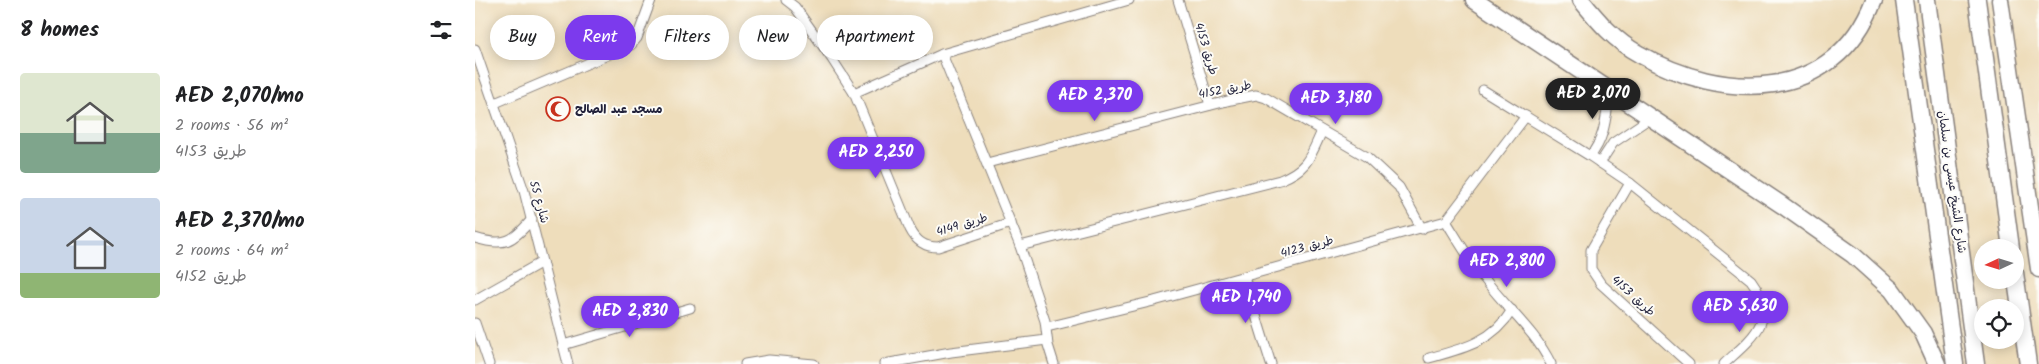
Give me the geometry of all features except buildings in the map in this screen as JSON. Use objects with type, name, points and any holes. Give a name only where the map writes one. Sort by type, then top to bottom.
[{"type":"highway","points":[[1474,0],[1853,255],[1892,290],[1923,333],[1937,364]]},
{"type":"highway","points":[[1581,0],[1606,30],[1638,54],[1687,76],[1711,83],[1755,87],[1786,82],[1810,74],[1843,50],[1866,20],[1874,0]]},
{"type":"highway","points":[[1903,0],[1955,364]]},
{"type":"highway","name":"شارع الشيخ عيسى بن سلمان","points":[[1927,0],[1976,364]]},
{"type":"highway","points":[[1977,0],[2010,239]]},
{"type":"highway","points":[[2000,0],[2039,269]]},
{"type":"highway","points":[[2017,289],[2028,364]]},
{"type":"street","points":[[495,104],[631,45],[637,38],[651,0]]},
{"type":"street","name":"طريق 4149","points":[[786,0],[795,3],[854,93],[910,229],[918,241],[925,245],[938,247],[1011,223]]},
{"type":"street","points":[[854,93],[942,54],[1129,0]]},
{"type":"street","name":"طريق 4153","points":[[1178,0],[1210,104]]},
{"type":"street","name":"شارع 55","points":[[475,49],[532,219],[568,364]]},
{"type":"street","points":[[942,54],[1020,246],[1047,327],[1047,340],[1054,364]]},
{"type":"street","points":[[1483,90],[1600,162],[1630,183],[1751,280],[1759,291],[1763,304],[1763,317],[1759,330],[1724,364]]},
{"type":"street","points":[[1590,156],[1603,135],[1610,91]]},
{"type":"street","name":"طريق 4152","points":[[987,163],[1210,104],[1256,95],[1266,98],[1367,157],[1387,174],[1402,193],[1422,229]]},
{"type":"street","points":[[1526,116],[1446,221],[1477,269],[1533,334],[1551,364]]},
{"type":"street","points":[[1600,162],[1613,143],[1650,118]]},
{"type":"street","points":[[1020,246],[1280,180],[1301,170],[1322,132]]},
{"type":"street","name":"طريق 4153","points":[[1630,183],[1591,250],[1591,269],[1601,284],[1689,364]]},
{"type":"street","points":[[475,238],[495,242],[511,240],[519,235],[532,219]]},
{"type":"street","name":"طريق 4123","points":[[1047,327],[1244,277],[1446,221]]},
{"type":"street","points":[[475,300],[542,262]]},
{"type":"street","points":[[1244,277],[1271,364]]},
{"type":"street","points":[[563,345],[690,308]]},
{"type":"street","points":[[1429,358],[1459,350],[1495,332],[1504,323],[1512,310]]},
{"type":"street","points":[[475,322],[489,364]]},
{"type":"street","points":[[884,364],[951,352],[1047,340]]},
{"type":"street","points":[[745,364],[769,360],[814,364]]},
{"type":"place","name":"مسجد عبد الصالح","points":[[558,109]]}]
